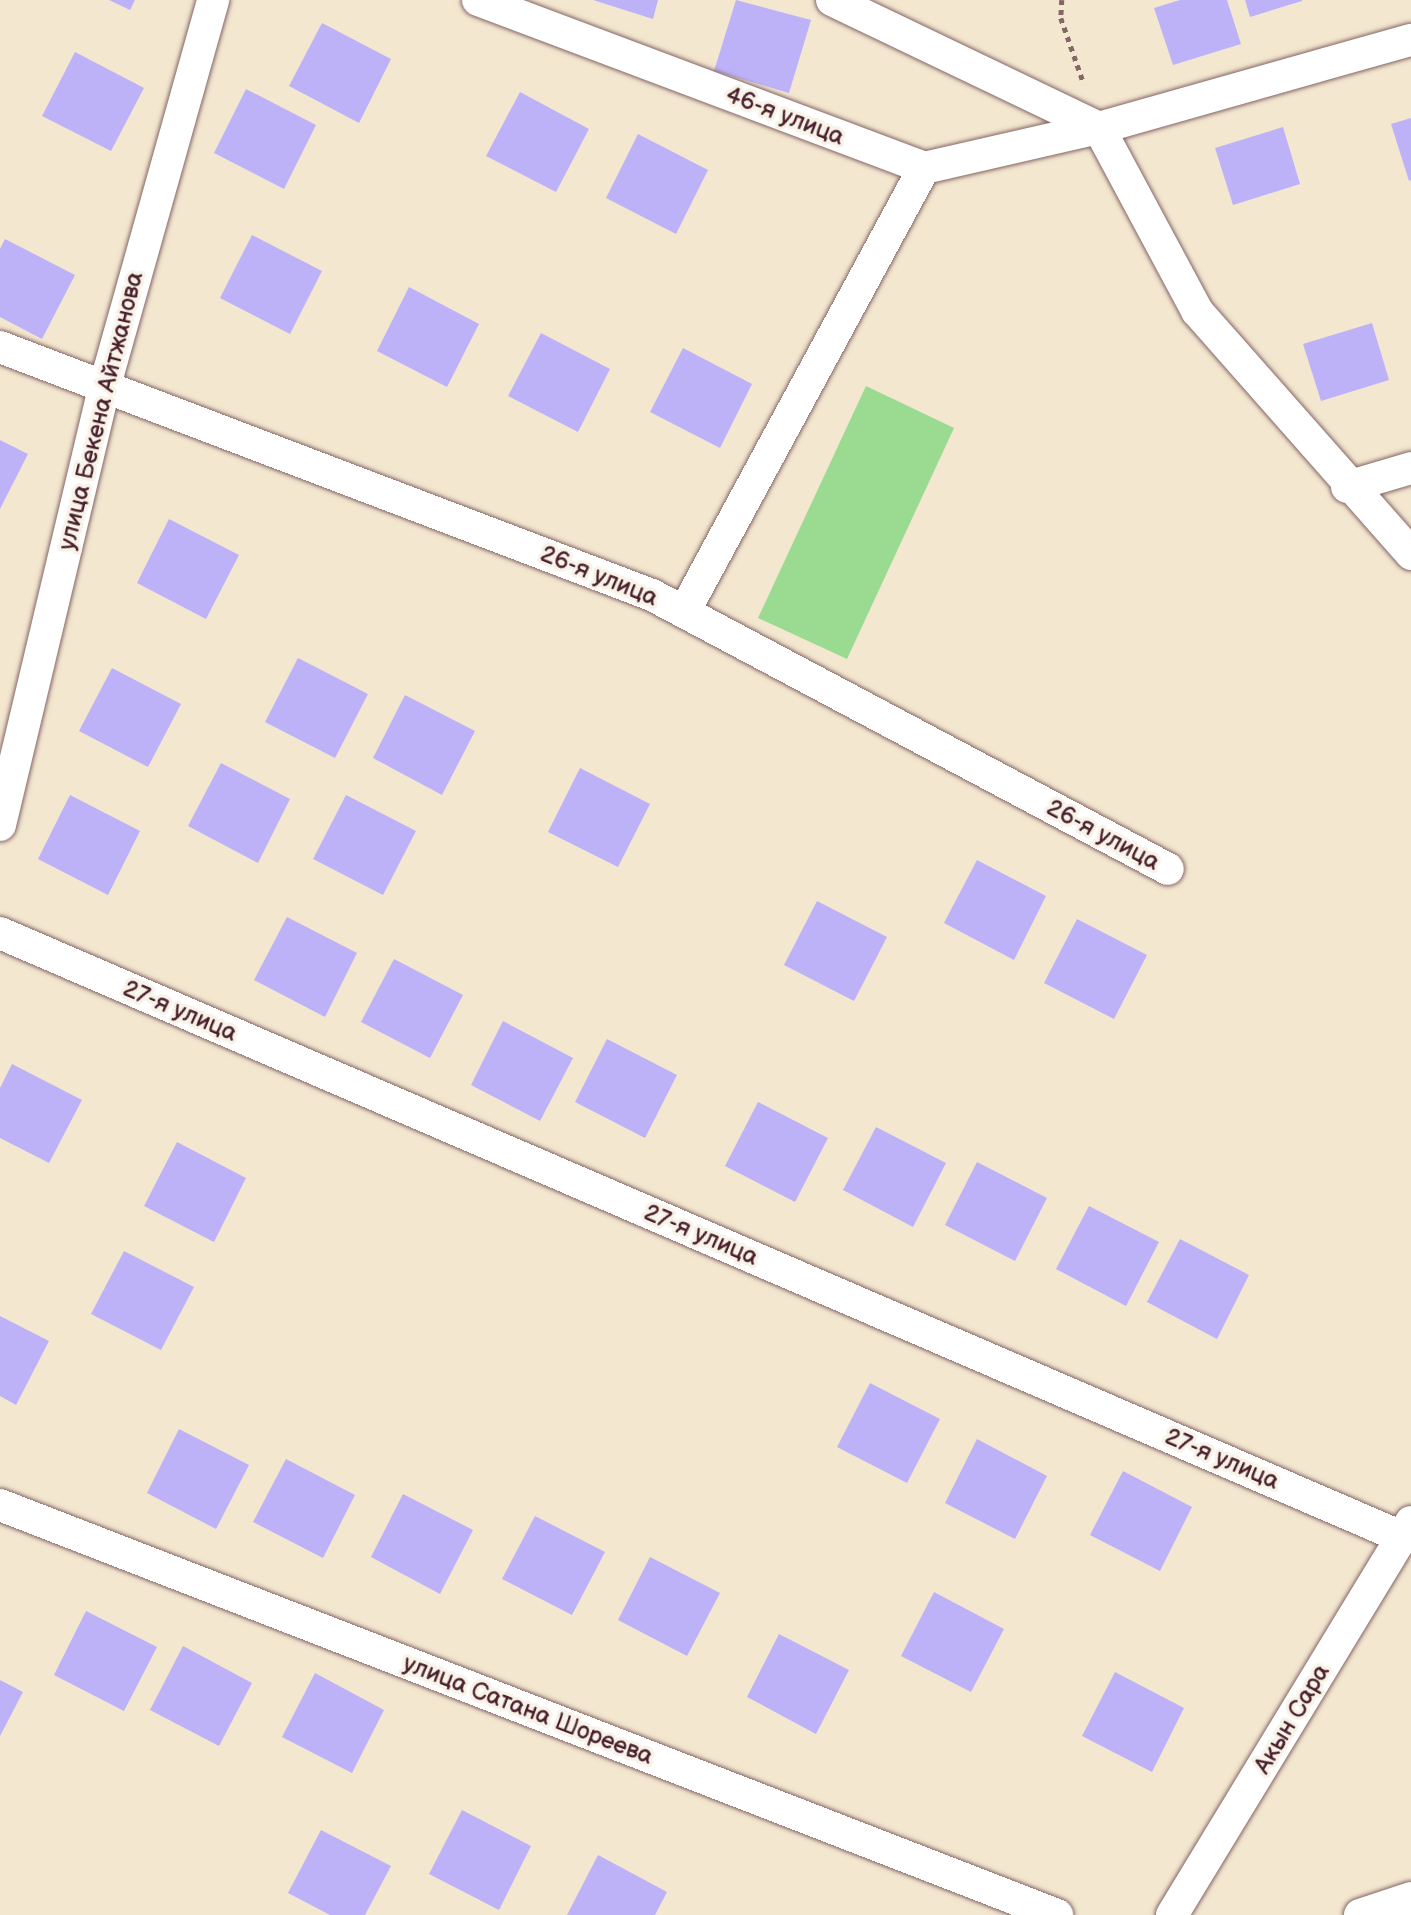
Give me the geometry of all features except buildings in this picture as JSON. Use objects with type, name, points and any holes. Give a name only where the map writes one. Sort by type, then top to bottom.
[{"type":"street","name":"улица Бекена Айтжанова","points":[[0,825],[104,385],[213,0]]},
{"type":"street","name":"46-я улица","points":[[478,0],[924,168]]},
{"type":"street","points":[[832,0],[1099,128],[1196,311],[1348,487],[1411,554]]},
{"type":"street","points":[[684,612],[924,168],[1099,128],[1411,40]]},
{"type":"street","name":"26-я улица","points":[[0,347],[652,595],[1168,869]]},
{"type":"street","points":[[1348,487],[1411,468]]},
{"type":"street","name":"27-я улица","points":[[0,933],[1406,1530]]},
{"type":"street","name":"улица Сатана Шореева","points":[[0,1505],[1056,1915]]},
{"type":"street","name":"Акын Сара","points":[[1172,1915],[1406,1530]]},
{"type":"street","points":[[1360,1915],[1411,1898]]},
{"type":"path","points":[[1062,0],[1061,18],[1099,128]]},
{"type":"green space","points":[[866,386],[954,428],[847,659],[758,618]]}]
